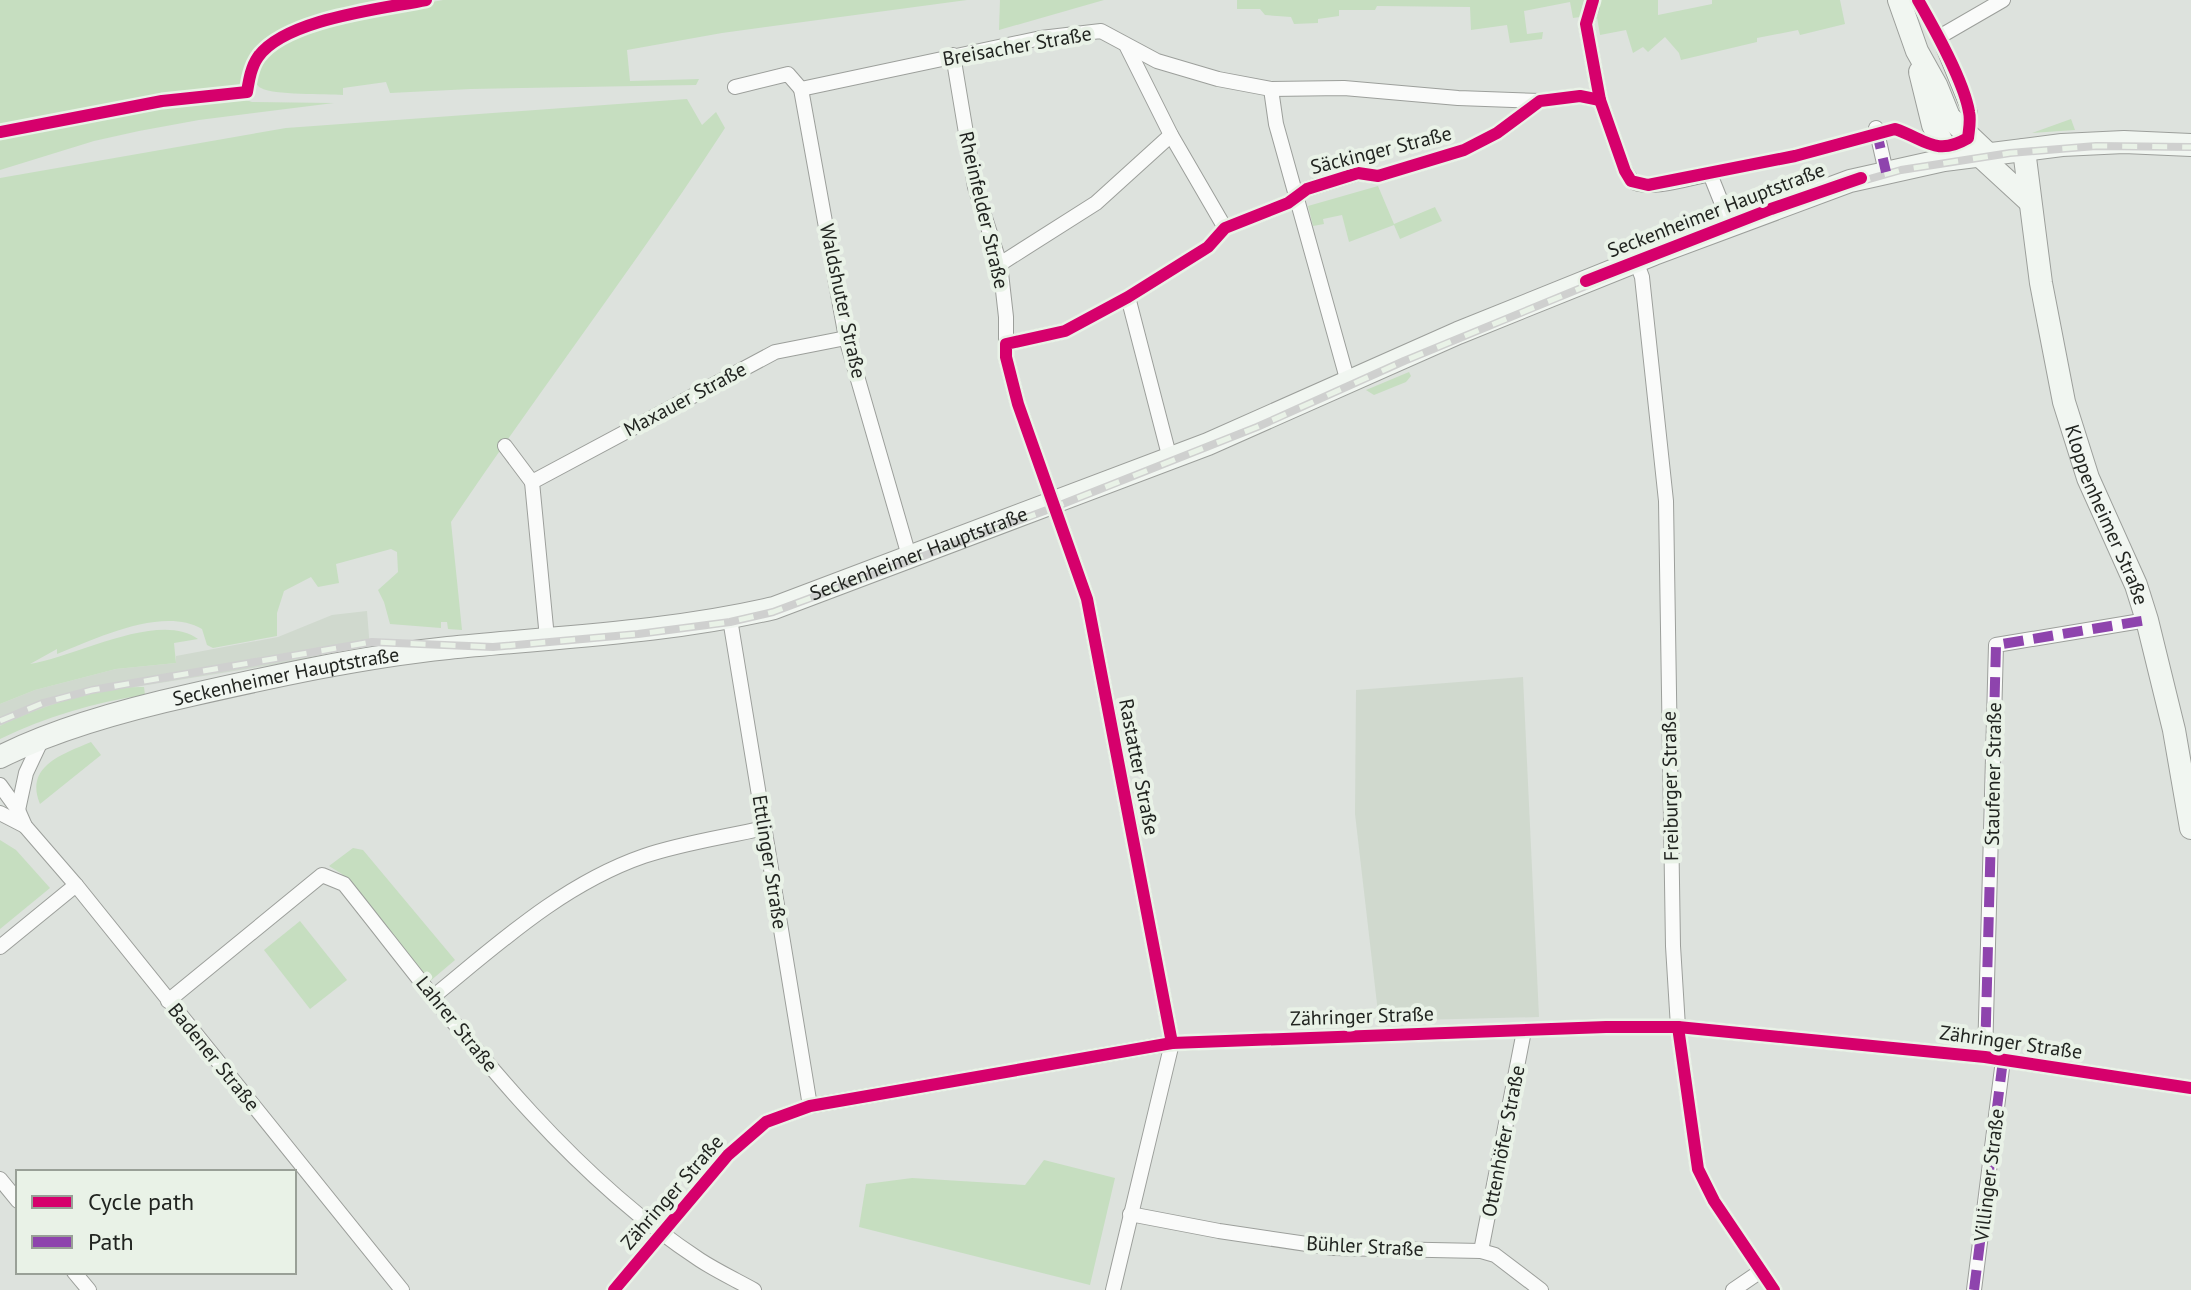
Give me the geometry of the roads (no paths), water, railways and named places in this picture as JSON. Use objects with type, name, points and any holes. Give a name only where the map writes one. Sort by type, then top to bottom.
[{"type":"main road","points":[[1899,0],[1917,51],[1923,90],[1941,121],[1978,149],[2029,201]]},
{"type":"main road","points":[[1941,121],[1943,161]]},
{"type":"main road","points":[[1912,166],[1941,121]]},
{"type":"main road","name":"Seckenheimer Hauptstraße","points":[[0,757],[42,739],[123,712],[268,678],[430,650],[730,619],[774,608],[1208,444],[1458,333],[1730,224],[1850,181],[1943,161],[1978,149],[2024,150],[2124,142],[2191,145]]},
{"type":"main road","name":"Kloppenheimer Straße","points":[[2024,150],[2029,201],[2064,402],[2088,478],[2136,585],[2147,620],[2174,730],[2191,828]]},
{"type":"street","points":[[1978,149],[1964,95],[1939,37],[2003,0]]},
{"type":"street","points":[[1592,6],[1586,24],[1600,100],[1631,181],[1648,185],[1710,174],[1730,224]]},
{"type":"street","name":"Breisacher Straße","points":[[735,87],[788,74],[801,89],[953,55],[1041,38],[1101,31],[1157,61],[1218,79],[1271,89],[1344,88],[1458,98],[1540,101]]},
{"type":"street","points":[[1127,47],[1171,135],[1225,228]]},
{"type":"street","name":"Rheinfelder Straße","points":[[953,55],[975,187],[1000,264],[1006,317],[1006,357],[1018,404],[1053,502]]},
{"type":"street","name":"Waldshuter Straße","points":[[801,89],[846,338],[909,556]]},
{"type":"street","points":[[1271,89],[1276,124],[1348,382]]},
{"type":"street","points":[[1941,121],[1959,108],[1964,95]]},
{"type":"street","name":"Säckinger Straße","points":[[1006,344],[1065,331],[1128,297],[1208,247],[1225,228],[1288,203],[1307,189],[1358,173],[1378,176],[1464,150],[1497,133],[1540,101],[1580,96],[1600,100]]},
{"type":"street","points":[[1876,128],[1886,172]]},
{"type":"street","points":[[1000,264],[1096,203],[1171,135]]},
{"type":"street","name":"Freiburger Straße","points":[[1636,261],[1642,277],[1666,501],[1673,946],[1678,1027],[1698,1169],[1714,1201],[1774,1290]]},
{"type":"street","points":[[1128,297],[1170,459]]},
{"type":"street","name":"Maxauer Straße","points":[[532,482],[775,352],[846,338]]},
{"type":"street","points":[[505,446],[532,482],[547,638]]},
{"type":"street","name":"Rastatter Straße","points":[[1053,502],[1087,599],[1172,1043],[1113,1290]]},
{"type":"street","name":"Ettlinger Straße","points":[[730,619],[810,1106]]},
{"type":"street","name":"Staufener Straße","points":[[1985,1057],[1996,645],[2147,620]]},
{"type":"street","points":[[6,814],[42,739]]},
{"type":"street","points":[[0,785],[6,814]]},
{"type":"street","name":"Badener Straße","points":[[6,814],[25,826],[76,885],[402,1290]]},
{"type":"street","points":[[434,996],[538,912],[603,873],[644,856],[764,828]]},
{"type":"street","name":"Lahrer Straße","points":[[168,1001],[322,875],[333,878],[344,884],[540,1122],[593,1175],[662,1233],[702,1261],[754,1290]]},
{"type":"street","points":[[0,947],[76,885]]},
{"type":"street","name":"Zähringer Straße","points":[[614,1290],[738,1147],[766,1122],[810,1106],[1172,1043],[1678,1027],[1985,1057],[2191,1088]]},
{"type":"street","name":"Ottenhöfer Straße","points":[[1481,1251],[1524,1031]]},
{"type":"street","name":"Villinger Straße","points":[[1974,1290],[2003,1060]]},
{"type":"street","points":[[0,1179],[16,1199]]},
{"type":"street","name":"Bühler Straße","points":[[1130,1214],[1334,1248],[1481,1251],[1495,1255],[1541,1290]]},
{"type":"street","points":[[1733,1290],[1761,1271]]},
{"type":"street","points":[[76,1274],[89,1290]]},
{"type":"railway","points":[[0,721],[43,703],[92,690],[372,642],[493,647],[638,634],[730,622],[773,612],[1055,507],[1257,427],[1404,361],[1746,220],[1834,189],[1901,170],[2010,153],[2096,146],[2191,147]]}]
